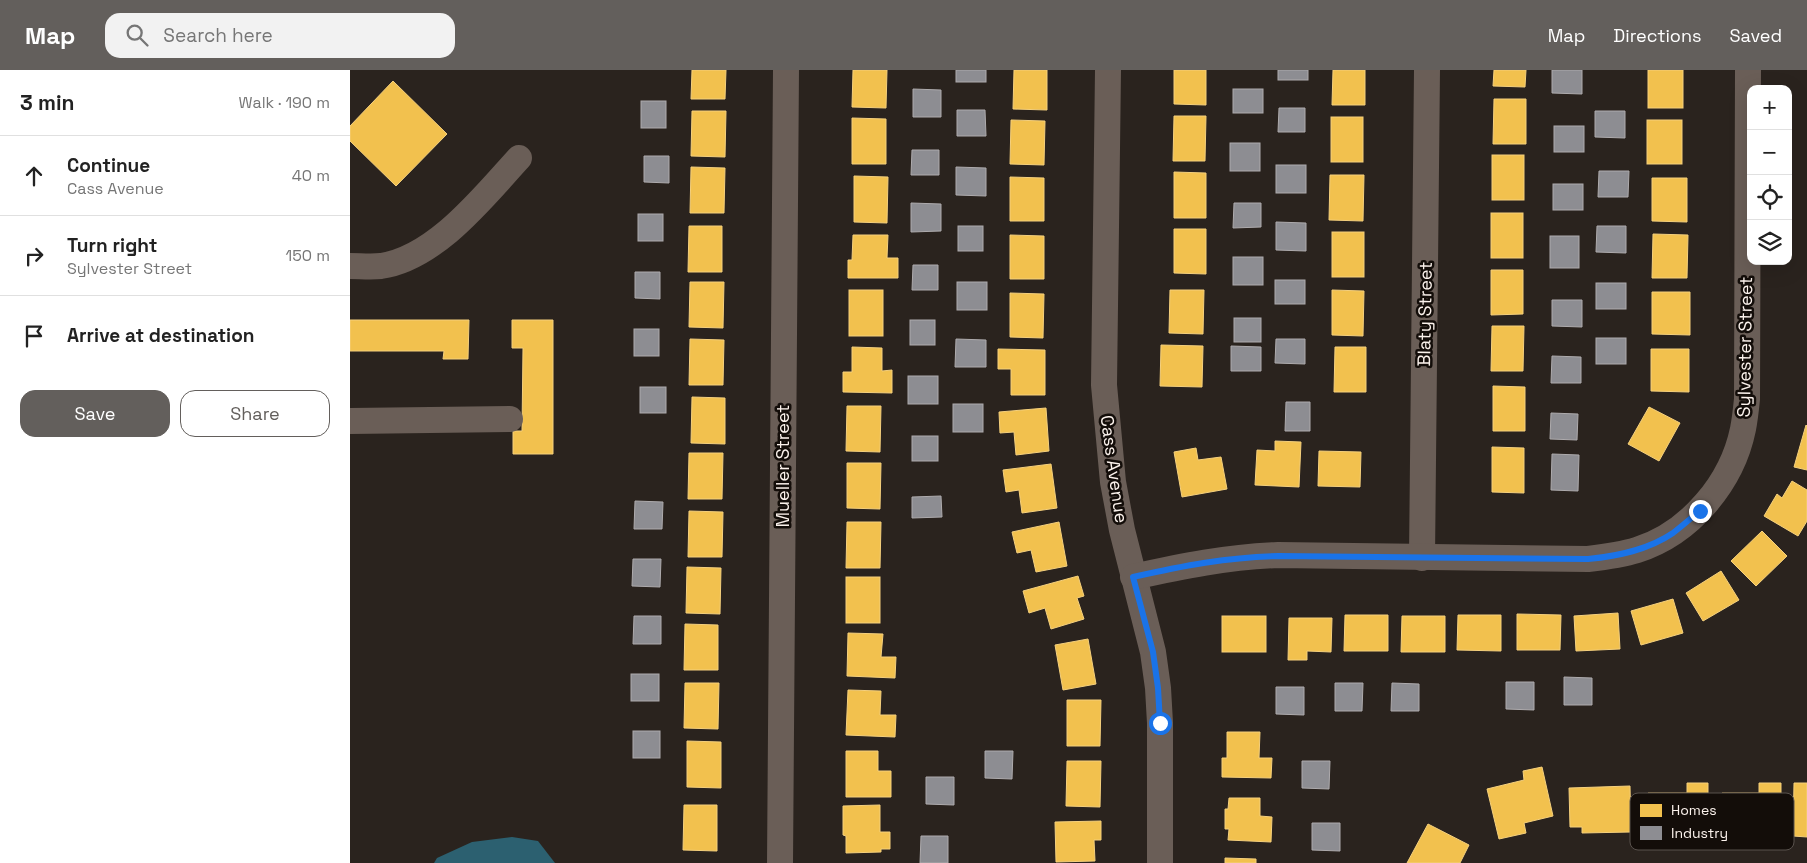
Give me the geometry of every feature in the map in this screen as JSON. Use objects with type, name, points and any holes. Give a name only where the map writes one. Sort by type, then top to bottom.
[{"type":"street","name":"Mueller Street","points":[[780,863],[786,70]]},
{"type":"street","name":"Cass Avenue","points":[[1108,70],[1104,385],[1113,482],[1133,577],[1153,652],[1158,688],[1160,723],[1160,863]]},
{"type":"street","name":"Blaty Street","points":[[1422,558],[1427,70]]},
{"type":"street","name":"Sylvester Street","points":[[1133,577],[1198,563],[1244,557],[1588,559],[1610,557],[1639,550],[1671,534],[1700,511],[1722,482],[1738,449],[1744,428],[1746,399],[1748,70]]},
{"type":"street","points":[[350,266],[380,266],[416,254],[458,225],[519,158]]},
{"type":"street","points":[[350,421],[510,419]]},
{"type":"water","points":[[512,837],[538,841],[555,863],[434,863],[437,858],[472,842]]},
{"type":"building: Homes","points":[[692,70],[726,70],[725,99],[691,99]]},
{"type":"building: Homes","points":[[853,70],[887,70],[886,108],[852,107]]},
{"type":"building: Homes","points":[[1014,70],[1047,70],[1047,110],[1013,109]]},
{"type":"building: Homes","points":[[1174,70],[1206,70],[1206,105],[1174,104]]},
{"type":"building: Homes","points":[[1333,70],[1365,70],[1365,105],[1332,105]]},
{"type":"building: Homes","points":[[1494,70],[1526,70],[1525,87],[1493,86]]},
{"type":"building: Homes","points":[[1648,70],[1683,70],[1683,108],[1648,108]]},
{"type":"building: Homes","points":[[393,81],[447,134],[396,186],[350,141],[350,126]]},
{"type":"building: Homes","points":[[1494,99],[1526,99],[1526,144],[1493,144]]},
{"type":"building: Homes","points":[[692,111],[726,111],[725,157],[691,156]]},
{"type":"building: Homes","points":[[1174,116],[1206,116],[1205,161],[1173,161]]},
{"type":"building: Homes","points":[[1331,117],[1363,117],[1363,162],[1331,162]]},
{"type":"building: Homes","points":[[852,118],[886,119],[886,164],[852,164]]},
{"type":"building: Homes","points":[[1011,120],[1045,121],[1044,165],[1010,164]]},
{"type":"building: Homes","points":[[1647,120],[1682,120],[1682,164],[1647,164]]},
{"type":"building: Homes","points":[[1492,155],[1524,155],[1524,200],[1492,200]]},
{"type":"building: Homes","points":[[691,167],[725,168],[724,213],[690,213]]},
{"type":"building: Homes","points":[[1174,172],[1206,173],[1206,218],[1174,218]]},
{"type":"building: Homes","points":[[1330,175],[1364,175],[1363,221],[1329,220]]},
{"type":"building: Homes","points":[[854,176],[888,177],[887,223],[854,222]]},
{"type":"building: Homes","points":[[1010,177],[1044,178],[1044,221],[1010,221]]},
{"type":"building: Homes","points":[[1652,178],[1687,178],[1687,222],[1652,221]]},
{"type":"building: Homes","points":[[1491,213],[1523,213],[1523,258],[1491,258]]},
{"type":"building: Homes","points":[[689,226],[722,226],[722,272],[688,272]]},
{"type":"building: Homes","points":[[1174,229],[1206,229],[1206,274],[1174,273]]},
{"type":"building: Homes","points":[[1332,232],[1364,232],[1364,277],[1332,277]]},
{"type":"building: Homes","points":[[1653,234],[1688,235],[1687,278],[1652,278]]},
{"type":"building: Homes","points":[[853,235],[888,235],[887,258],[898,258],[898,278],[848,278],[848,260],[852,260]]},
{"type":"building: Homes","points":[[1010,235],[1044,236],[1044,279],[1010,279]]},
{"type":"building: Homes","points":[[1491,270],[1523,270],[1523,314],[1491,315]]},
{"type":"building: Homes","points":[[690,282],[724,282],[723,328],[689,327]]},
{"type":"building: Homes","points":[[849,290],[883,290],[883,336],[849,336]]},
{"type":"building: Homes","points":[[1170,290],[1204,290],[1203,334],[1169,333]]},
{"type":"building: Homes","points":[[1332,290],[1364,291],[1363,336],[1332,335]]},
{"type":"building: Homes","points":[[1652,292],[1690,292],[1690,335],[1652,334]]},
{"type":"building: Homes","points":[[1010,293],[1044,294],[1043,338],[1010,337]]},
{"type":"building: Homes","points":[[350,320],[469,320],[468,359],[443,359],[444,351],[350,351]]},
{"type":"building: Homes","points":[[512,320],[553,320],[553,454],[513,454],[513,431],[522,431],[523,348],[512,348]]},
{"type":"building: Homes","points":[[1492,326],[1524,326],[1523,371],[1491,371]]},
{"type":"building: Homes","points":[[690,339],[724,340],[723,385],[689,385]]},
{"type":"building: Homes","points":[[1161,345],[1203,346],[1202,387],[1160,386]]},
{"type":"building: Homes","points":[[852,347],[882,348],[882,371],[892,370],[892,393],[843,392],[843,372],[852,372]]},
{"type":"building: Homes","points":[[1335,347],[1366,347],[1366,392],[1334,392]]},
{"type":"building: Homes","points":[[998,349],[1045,350],[1045,395],[1011,395],[1011,369],[998,369]]},
{"type":"building: Homes","points":[[1651,349],[1689,349],[1689,392],[1651,391]]},
{"type":"building: Homes","points":[[1493,386],[1525,387],[1525,431],[1493,431]]},
{"type":"building: Homes","points":[[692,397],[725,398],[725,444],[691,443]]},
{"type":"building: Homes","points":[[847,406],[881,406],[880,452],[846,451]]},
{"type":"building: Homes","points":[[1649,407],[1680,423],[1659,461],[1628,444]]},
{"type":"building: Homes","points":[[1046,408],[1049,451],[1016,455],[1014,432],[1000,433],[999,412]]},
{"type":"building: Homes","points":[[1807,426],[1807,470],[1794,467]]},
{"type":"building: Homes","points":[[1275,441],[1301,442],[1299,487],[1255,485],[1257,450],[1275,451]]},
{"type":"building: Homes","points":[[1492,447],[1524,448],[1524,493],[1492,492]]},
{"type":"building: Homes","points":[[1196,448],[1198,460],[1221,457],[1227,489],[1182,497],[1174,452]]},
{"type":"building: Homes","points":[[1319,451],[1361,452],[1360,487],[1318,486]]},
{"type":"building: Homes","points":[[689,453],[723,453],[722,499],[688,499]]},
{"type":"building: Homes","points":[[847,463],[881,463],[880,509],[847,508]]},
{"type":"building: Homes","points":[[1051,464],[1057,508],[1022,513],[1019,490],[1006,492],[1003,470]]},
{"type":"building: Homes","points":[[1792,481],[1807,490],[1807,521],[1798,536],[1764,516],[1777,494],[1782,498]]},
{"type":"building: Homes","points":[[689,511],[723,512],[722,557],[688,557]]},
{"type":"building: Homes","points":[[847,522],[881,522],[880,568],[846,568]]},
{"type":"building: Homes","points":[[1059,522],[1067,566],[1036,572],[1031,550],[1017,553],[1012,532]]},
{"type":"building: Homes","points":[[1762,531],[1787,556],[1756,586],[1731,561]]},
{"type":"building: Homes","points":[[687,567],[721,568],[720,614],[686,613]]},
{"type":"building: Homes","points":[[1721,571],[1739,600],[1703,621],[1686,593]]},
{"type":"building: Homes","points":[[1078,576],[1084,596],[1077,598],[1084,619],[1051,629],[1045,608],[1029,613],[1023,591]]},
{"type":"building: Homes","points":[[846,577],[880,577],[880,623],[846,623]]},
{"type":"building: Homes","points":[[1673,599],[1683,633],[1641,645],[1631,611]]},
{"type":"building: Homes","points":[[1618,613],[1620,649],[1576,651],[1574,616]]},
{"type":"building: Homes","points":[[1517,614],[1561,615],[1560,650],[1517,650]]},
{"type":"building: Homes","points":[[1345,615],[1388,615],[1388,651],[1344,651]]},
{"type":"building: Homes","points":[[1458,615],[1501,615],[1501,651],[1457,650]]},
{"type":"building: Homes","points":[[1222,616],[1266,616],[1266,652],[1222,652]]},
{"type":"building: Homes","points":[[1402,616],[1445,616],[1445,652],[1401,652]]},
{"type":"building: Homes","points":[[1289,618],[1332,618],[1331,652],[1307,651],[1307,660],[1288,660]]},
{"type":"building: Homes","points":[[685,624],[718,625],[718,670],[684,670]]},
{"type":"building: Homes","points":[[848,633],[883,634],[881,657],[896,657],[895,678],[847,676]]},
{"type":"building: Homes","points":[[1088,639],[1096,684],[1063,690],[1055,645]]},
{"type":"building: Homes","points":[[685,683],[719,683],[718,729],[684,728]]},
{"type":"building: Homes","points":[[848,690],[881,691],[880,715],[896,715],[895,737],[846,735]]},
{"type":"building: Homes","points":[[1067,700],[1101,700],[1100,746],[1067,746]]},
{"type":"building: Homes","points":[[1227,732],[1260,732],[1259,758],[1272,758],[1271,778],[1222,777],[1222,758],[1227,758]]},
{"type":"building: Homes","points":[[687,741],[721,742],[721,788],[687,787]]},
{"type":"building: Homes","points":[[846,751],[878,751],[878,771],[891,771],[891,797],[846,797]]},
{"type":"building: Homes","points":[[1067,761],[1101,761],[1100,807],[1066,806]]},
{"type":"building: Homes","points":[[1542,767],[1553,816],[1524,823],[1526,833],[1499,839],[1487,789],[1524,780],[1523,771]]},
{"type":"building: Homes","points":[[1687,783],[1708,783],[1708,793],[1687,793]]},
{"type":"building: Homes","points":[[1759,783],[1781,783],[1781,793],[1759,793]]},
{"type":"building: Homes","points":[[1794,783],[1807,783],[1807,837],[1794,836]]},
{"type":"building: Homes","points":[[1630,786],[1630,832],[1582,833],[1582,827],[1570,827],[1569,788]]},
{"type":"building: Homes","points":[[1229,798],[1260,798],[1260,816],[1272,817],[1271,842],[1228,840],[1229,829],[1225,829],[1225,809],[1228,809]]},
{"type":"building: Homes","points":[[684,805],[717,805],[717,851],[683,850]]},
{"type":"building: Homes","points":[[880,805],[880,832],[890,832],[890,849],[881,849],[881,852],[846,853],[846,836],[843,835],[843,806]]},
{"type":"building: Homes","points":[[1101,821],[1101,840],[1094,840],[1095,861],[1056,862],[1055,822]]},
{"type":"building: Homes","points":[[1428,824],[1469,845],[1460,863],[1407,863]]},
{"type":"building: Homes","points":[[1225,858],[1256,859],[1256,863],[1225,863]]},
{"type":"building: Industry","points":[[956,70],[986,70],[986,82],[956,82]]},
{"type":"building: Industry","points":[[1278,70],[1308,70],[1308,80],[1278,80]]},
{"type":"building: Industry","points":[[1552,70],[1582,70],[1582,94],[1552,93]]},
{"type":"building: Industry","points":[[913,89],[941,90],[941,117],[913,117]]},
{"type":"building: Industry","points":[[1233,89],[1263,89],[1263,113],[1233,113]]},
{"type":"building: Industry","points":[[641,101],[666,101],[666,128],[641,128]]},
{"type":"building: Industry","points":[[1279,108],[1305,108],[1305,132],[1278,132]]},
{"type":"building: Industry","points":[[957,110],[985,110],[986,136],[957,136]]},
{"type":"building: Industry","points":[[1595,111],[1625,111],[1625,138],[1595,137]]},
{"type":"building: Industry","points":[[1554,126],[1584,126],[1584,152],[1554,152]]},
{"type":"building: Industry","points":[[1230,143],[1260,143],[1260,171],[1230,171]]},
{"type":"building: Industry","points":[[912,150],[939,150],[939,175],[911,175]]},
{"type":"building: Industry","points":[[644,156],[669,156],[669,183],[644,182]]},
{"type":"building: Industry","points":[[1276,165],[1306,165],[1306,193],[1276,193]]},
{"type":"building: Industry","points":[[956,167],[986,168],[986,196],[956,195]]},
{"type":"building: Industry","points":[[1599,171],[1629,171],[1628,197],[1598,197]]},
{"type":"building: Industry","points":[[1553,184],[1583,184],[1583,210],[1553,210]]},
{"type":"building: Industry","points":[[911,203],[941,204],[941,231],[911,232]]},
{"type":"building: Industry","points":[[1234,203],[1261,203],[1261,227],[1233,228]]},
{"type":"building: Industry","points":[[638,214],[663,214],[663,241],[638,241]]},
{"type":"building: Industry","points":[[1276,222],[1306,223],[1306,251],[1276,250]]},
{"type":"building: Industry","points":[[958,226],[983,226],[983,251],[958,251]]},
{"type":"building: Industry","points":[[1597,226],[1626,226],[1626,253],[1596,252]]},
{"type":"building: Industry","points":[[1550,236],[1579,236],[1579,268],[1550,268]]},
{"type":"building: Industry","points":[[1233,257],[1263,257],[1263,285],[1233,285]]},
{"type":"building: Industry","points":[[913,265],[938,265],[938,290],[912,290]]},
{"type":"building: Industry","points":[[635,272],[660,272],[660,299],[635,298]]},
{"type":"building: Industry","points":[[1275,280],[1305,280],[1305,304],[1275,304]]},
{"type":"building: Industry","points":[[957,282],[987,282],[987,310],[957,310]]},
{"type":"building: Industry","points":[[1596,283],[1626,283],[1626,309],[1596,309]]},
{"type":"building: Industry","points":[[1552,300],[1582,300],[1582,327],[1552,326]]},
{"type":"building: Industry","points":[[1234,318],[1261,318],[1261,342],[1234,342]]},
{"type":"building: Industry","points":[[910,320],[935,320],[935,345],[910,345]]},
{"type":"building: Industry","points":[[634,329],[659,329],[659,356],[634,356]]},
{"type":"building: Industry","points":[[1596,338],[1626,338],[1626,364],[1596,364]]},
{"type":"building: Industry","points":[[956,339],[986,340],[986,367],[955,367]]},
{"type":"building: Industry","points":[[1276,339],[1305,339],[1305,364],[1275,363]]},
{"type":"building: Industry","points":[[1231,346],[1261,347],[1261,371],[1231,371]]},
{"type":"building: Industry","points":[[1552,356],[1581,357],[1581,383],[1551,383]]},
{"type":"building: Industry","points":[[908,376],[938,376],[938,404],[908,404]]},
{"type":"building: Industry","points":[[640,387],[666,387],[666,413],[640,413]]},
{"type":"building: Industry","points":[[1286,402],[1310,402],[1310,431],[1285,431]]},
{"type":"building: Industry","points":[[953,404],[983,404],[983,432],[953,432]]},
{"type":"building: Industry","points":[[1551,413],[1578,414],[1577,440],[1550,439]]},
{"type":"building: Industry","points":[[912,436],[938,436],[938,461],[912,461]]},
{"type":"building: Industry","points":[[1552,454],[1579,455],[1578,491],[1551,490]]},
{"type":"building: Industry","points":[[941,496],[942,517],[912,518],[912,497]]},
{"type":"building: Industry","points":[[635,501],[663,502],[662,529],[634,529]]},
{"type":"building: Industry","points":[[633,559],[661,559],[660,587],[632,586]]},
{"type":"building: Industry","points":[[634,616],[661,616],[661,644],[633,644]]},
{"type":"building: Industry","points":[[631,674],[659,674],[659,701],[631,701]]},
{"type":"building: Industry","points":[[1564,677],[1592,678],[1592,705],[1564,705]]},
{"type":"building: Industry","points":[[1506,682],[1534,682],[1534,710],[1506,709]]},
{"type":"building: Industry","points":[[1335,683],[1363,683],[1362,711],[1335,711]]},
{"type":"building: Industry","points":[[1392,683],[1419,684],[1419,711],[1391,711]]},
{"type":"building: Industry","points":[[1276,687],[1304,687],[1304,715],[1276,714]]},
{"type":"building: Industry","points":[[633,731],[660,731],[660,758],[633,758]]},
{"type":"building: Industry","points":[[985,751],[1013,751],[1012,779],[985,778]]},
{"type":"building: Industry","points":[[1302,761],[1330,761],[1329,789],[1302,788]]},
{"type":"building: Industry","points":[[926,777],[954,777],[954,805],[926,804]]},
{"type":"building: Industry","points":[[1312,823],[1340,823],[1340,851],[1312,850]]},
{"type":"building: Industry","points":[[921,836],[948,836],[948,863],[920,863]]},
{"type":"route","points":[[1160,723],[1153,652],[1133,577],[1198,563],[1244,557],[1588,559],[1610,557],[1639,550],[1671,534],[1700,511]]}]
